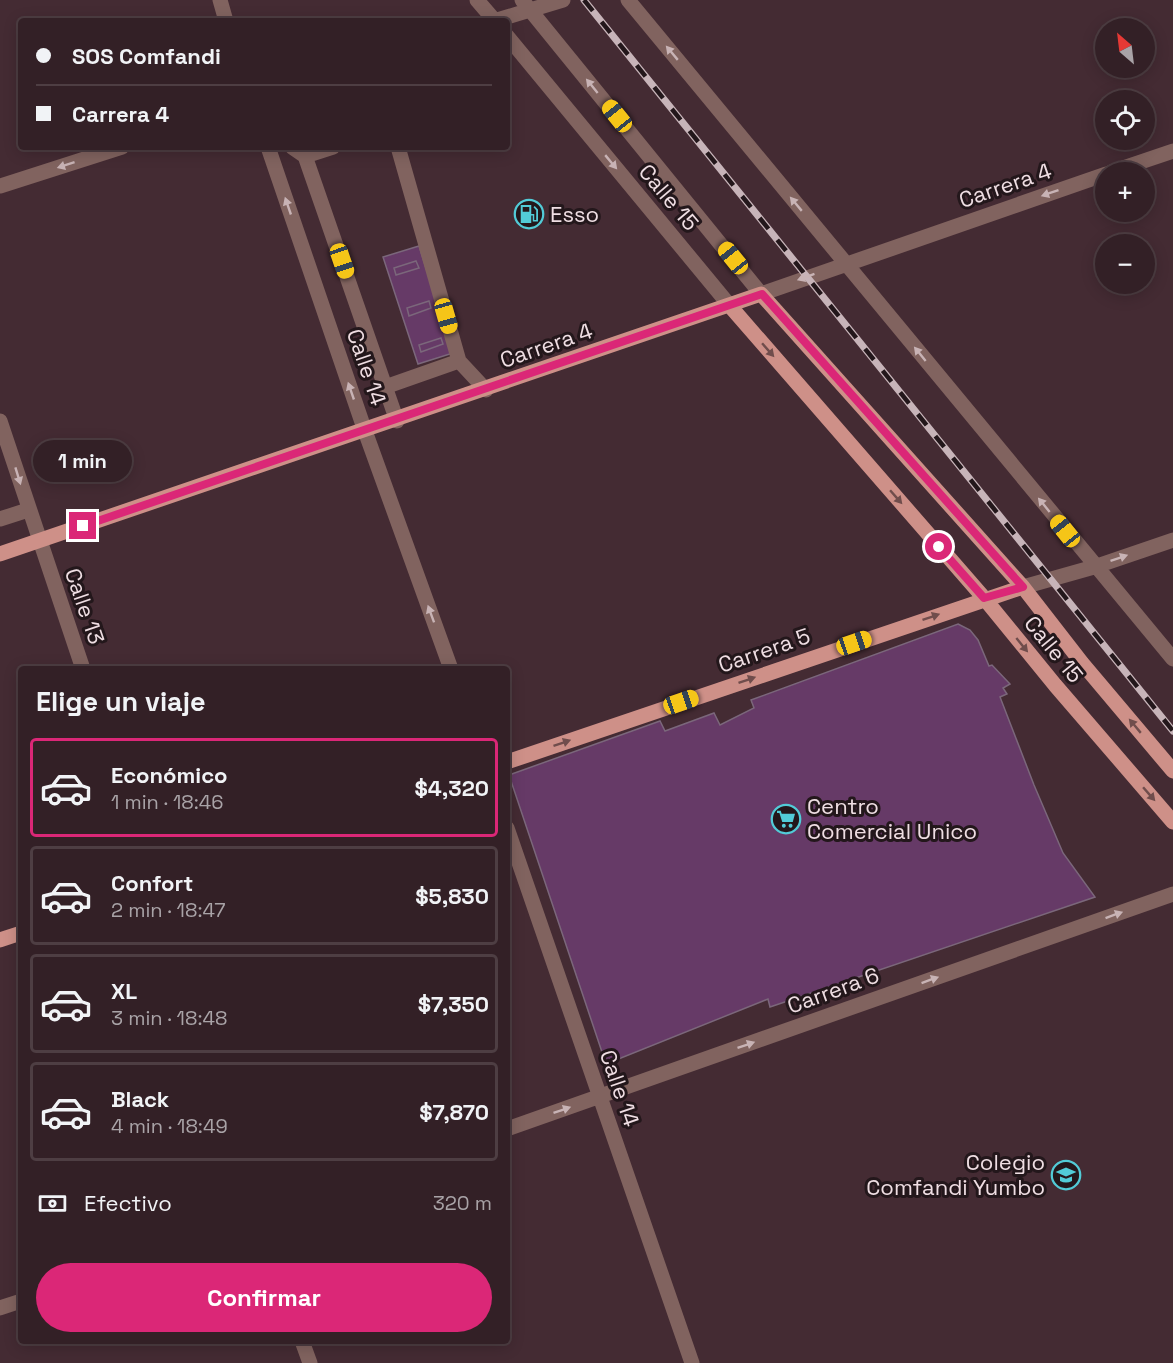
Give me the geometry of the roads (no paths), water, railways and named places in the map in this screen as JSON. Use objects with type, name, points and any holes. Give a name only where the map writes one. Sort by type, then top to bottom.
[{"type":"main road","name":"Carrera 4","points":[[0,554],[397,421],[762,294]]},
{"type":"main road","name":"Calle 15","points":[[762,294],[1023,587],[1082,663],[1173,771]]},
{"type":"main road","name":"Calle 15","points":[[730,306],[984,598],[1055,685],[1173,822]]},
{"type":"main road","name":"Carrera 5","points":[[510,761],[984,598],[1023,587]]},
{"type":"main road","points":[[0,940],[18,934]]},
{"type":"street","points":[[220,0],[225,18]]},
{"type":"street","points":[[477,0],[492,18]]},
{"type":"street","points":[[500,18],[526,5],[563,0]]},
{"type":"street","points":[[628,0],[1173,660]]},
{"type":"street","name":"Calle 15","points":[[526,5],[762,294]]},
{"type":"street","name":"Calle 15","points":[[510,40],[730,306]]},
{"type":"street","points":[[0,186],[113,150]]},
{"type":"street","name":"Calle 14","points":[[269,150],[365,431],[450,666]]},
{"type":"street","points":[[296,150],[305,156],[397,421]]},
{"type":"street","points":[[305,156],[324,150]]},
{"type":"street","points":[[399,150],[459,361],[486,390]]},
{"type":"street","points":[[1141,162],[1173,151]]},
{"type":"street","name":"Carrera 4","points":[[762,294],[1095,178]]},
{"type":"street","points":[[385,387],[459,361]]},
{"type":"street","name":"Calle 13","points":[[0,421],[82,666]]},
{"type":"street","points":[[0,519],[28,510]]},
{"type":"street","name":"Carrera 5","points":[[1023,587],[1094,567],[1173,540]]},
{"type":"street","name":"Calle 14","points":[[510,837],[692,1363]]},
{"type":"street","name":"Carrera 6","points":[[510,1128],[1173,894]]},
{"type":"street","points":[[0,1308],[18,1302]]},
{"type":"street","points":[[303,1344],[310,1363]]},
{"type":"railway","points":[[584,0],[1173,731]]},
{"type":"place","name":"Esso","points":[[529,214]]},
{"type":"place","name":"Centro Comercial Unico","points":[[786,819]]},
{"type":"place","name":"Colegio Comfandi Yumbo","points":[[1066,1175]]}]
